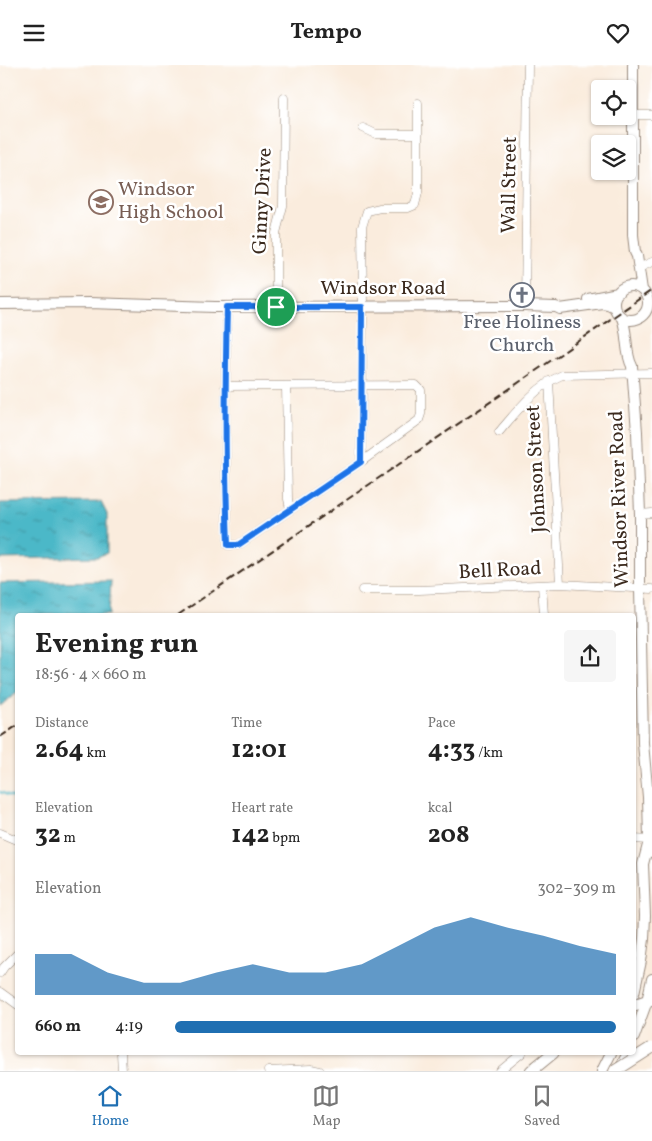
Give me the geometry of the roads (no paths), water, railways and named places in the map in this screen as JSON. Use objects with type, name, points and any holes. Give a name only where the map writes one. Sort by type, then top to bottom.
[{"type":"highway","points":[[636,1004],[649,1000]]},
{"type":"highway","points":[[617,1071],[652,1048]]},
{"type":"highway","points":[[531,1071],[551,1055]]},
{"type":"main road","points":[[633,65],[633,80]]},
{"type":"main road","points":[[632,125],[633,235],[642,289],[650,303],[644,316],[629,320],[622,318],[614,307],[614,299],[618,293],[628,286],[642,289]]},
{"type":"main road","points":[[628,286],[633,274],[635,252]]},
{"type":"main road","name":"Windsor Road","points":[[556,307],[560,304],[618,293]]},
{"type":"main road","name":"Windsor Road","points":[[0,304],[89,303],[227,307],[525,306],[556,307],[560,309],[602,303],[614,307]]},
{"type":"main road","name":"Windsor River Road","points":[[632,370],[634,361],[633,339],[644,316]]},
{"type":"main road","name":"Windsor River Road","points":[[622,318],[627,335],[629,361],[632,370],[637,433],[640,588],[650,840]]},
{"type":"main road","points":[[650,840],[652,852]]},
{"type":"main road","points":[[636,984],[644,939],[643,864],[650,840]]},
{"type":"main road","points":[[636,1032],[649,1000],[652,979]]},
{"type":"main road","points":[[602,1071],[610,1055]]},
{"type":"main road","points":[[617,1071],[627,1055]]},
{"type":"street","name":"Wall Street","points":[[525,306],[528,65]]},
{"type":"street","name":"Ginny Drive","points":[[276,307],[276,233],[283,206],[284,98]]},
{"type":"street","points":[[361,462],[362,227],[367,211],[380,208],[408,209],[415,205],[418,193],[418,103]]},
{"type":"street","points":[[636,115],[652,115]]},
{"type":"street","points":[[362,128],[376,134],[418,134]]},
{"type":"street","points":[[639,268],[652,262]]},
{"type":"street","points":[[226,386],[416,385],[421,390],[421,414],[419,419],[361,462],[238,545],[228,545],[226,509],[226,386],[227,307]]},
{"type":"street","points":[[499,432],[531,395],[549,381],[562,375],[632,370],[652,373]]},
{"type":"street","name":"Johnson Street","points":[[549,381],[560,584]]},
{"type":"street","points":[[286,386],[288,499],[290,509]]},
{"type":"street","points":[[640,514],[652,513]]},
{"type":"street","name":"Bell Road","points":[[362,590],[419,590],[560,584],[652,589]]},
{"type":"street","points":[[542,585],[544,613]]},
{"type":"street","points":[[0,833],[15,839]]},
{"type":"street","points":[[636,839],[650,840]]},
{"type":"street","points":[[0,973],[15,956]]},
{"type":"street","points":[[0,992],[15,1003]]},
{"type":"street","points":[[121,1055],[122,1071]]},
{"type":"street","points":[[500,1071],[520,1055]]},
{"type":"street","points":[[268,1071],[311,1069],[320,1071]]},
{"type":"water","points":[[101,502],[107,514],[107,553],[97,557],[0,559],[0,503]]},
{"type":"water","points":[[111,581],[109,613],[15,613],[15,695],[0,706],[0,583]]},
{"type":"waterway","points":[[0,792],[15,798]]},
{"type":"railway","points":[[181,613],[652,290]]},
{"type":"railway","points":[[0,737],[15,727]]},
{"type":"place","name":"Windsor High School","points":[[101,202]]},
{"type":"place","name":"Free Holiness Church","points":[[522,295]]}]
